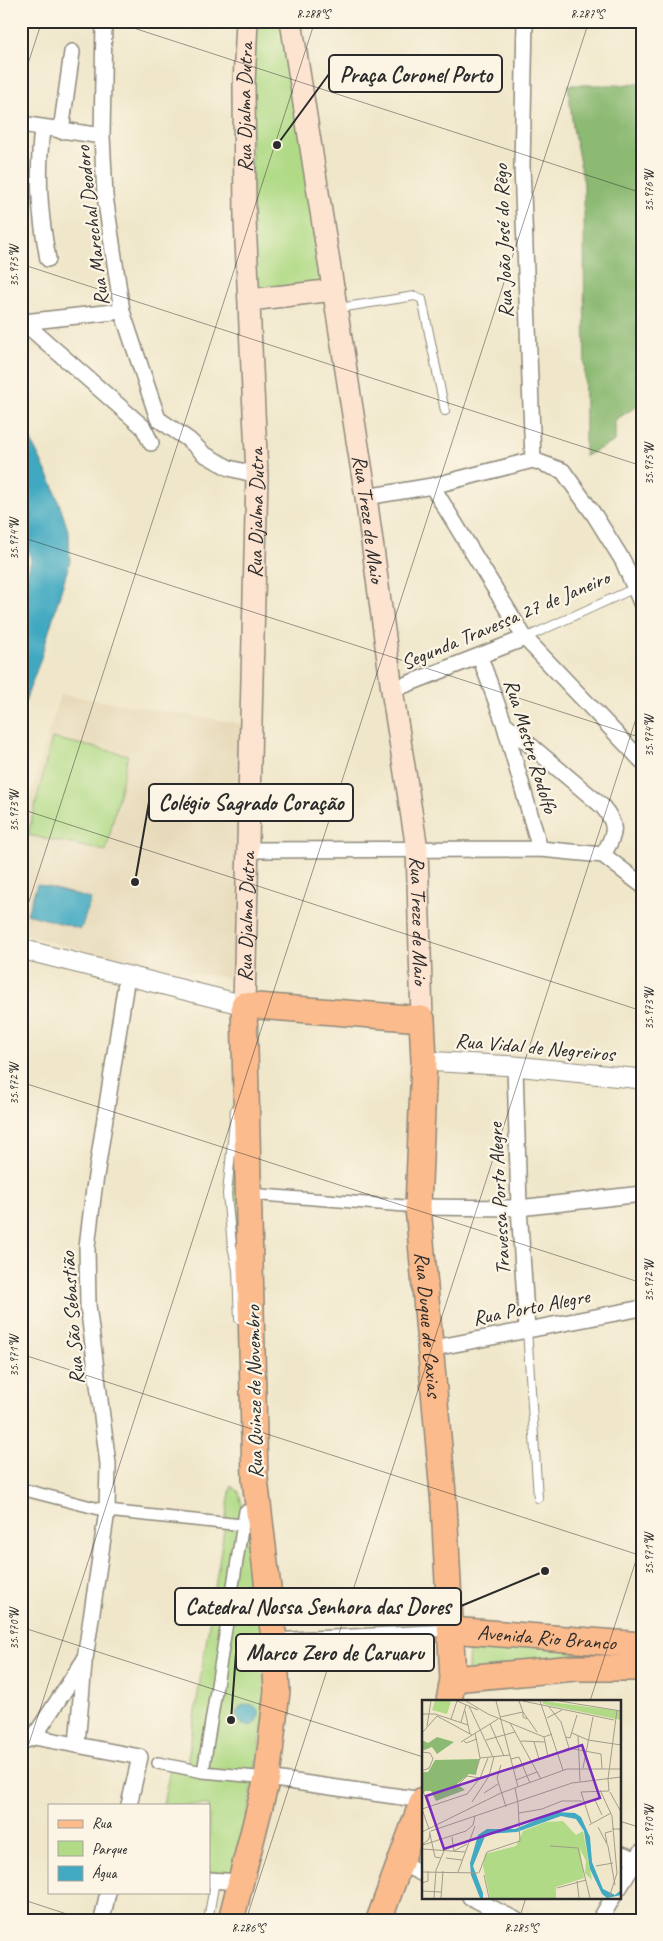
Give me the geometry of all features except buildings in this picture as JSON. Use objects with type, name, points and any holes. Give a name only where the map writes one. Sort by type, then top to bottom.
[{"type":"main road","name":"Rua Djalma Dutra","points":[[240,1004],[249,850],[257,475],[245,220],[244,84],[247,21]]},
{"type":"main road","name":"Rua Treze de Maio","points":[[291,21],[366,497],[392,690],[417,848],[422,1018]]},
{"type":"main road","points":[[250,300],[335,299]]},
{"type":"main road","points":[[240,1004],[422,1018]]},
{"type":"main road","name":"Rua Quinze de Novembro","points":[[231,1920],[267,1778],[278,1691],[274,1639],[254,1479],[249,1194],[240,1004]]},
{"type":"main road","name":"Rua Duque de Caxias","points":[[422,1018],[424,1062],[418,1207],[444,1504],[451,1630],[451,1690]]},
{"type":"main road","name":"Avenida Rio Branco","points":[[451,1630],[642,1645]]},
{"type":"main road","name":"Avenida Rio Branco","points":[[451,1690],[575,1668],[642,1668]]},
{"type":"main road","points":[[380,1920],[399,1862],[422,1803]]},
{"type":"street","name":"Rua Marechal Deodoro","points":[[104,21],[102,136],[105,196],[122,311],[158,419],[213,459],[229,468],[257,475]]},
{"type":"street","name":"Rua João José do Rêgo","points":[[525,21],[522,166],[527,355],[533,460]]},
{"type":"street","points":[[61,131],[72,52]]},
{"type":"street","points":[[21,124],[102,136]]},
{"type":"street","points":[[42,128],[37,172],[40,216],[48,259]]},
{"type":"street","points":[[23,321],[122,311]]},
{"type":"street","points":[[23,321],[144,427],[151,442]]},
{"type":"street","points":[[366,497],[432,486],[533,460],[563,471],[595,516],[623,561],[642,605]]},
{"type":"street","points":[[432,486],[525,638],[642,760]]},
{"type":"street","name":"Segunda Travessa 27 de Janeiro","points":[[392,690],[525,638]]},
{"type":"street","name":"Rua Mestre Rodolfo","points":[[480,657],[504,723],[540,848]]},
{"type":"street","points":[[504,723],[602,806],[611,816],[614,825],[614,836],[603,855]]},
{"type":"street","points":[[249,850],[540,848],[603,855],[642,885]]},
{"type":"street","points":[[21,949],[240,1004]]},
{"type":"street","name":"Rua São Sebastião","points":[[78,1744],[79,1704],[107,1511],[108,1464],[88,1305],[87,1247],[94,1188],[127,976]]},
{"type":"street","name":"Rua Vidal de Negreiros","points":[[424,1062],[515,1066],[642,1079]]},
{"type":"street","name":"Travessa Porto Alegre","points":[[515,1066],[519,1208],[527,1330]]},
{"type":"street","points":[[249,1194],[418,1207],[519,1208],[642,1194]]},
{"type":"street","name":"Rua Porto Alegre","points":[[429,1349],[642,1308]]},
{"type":"street","points":[[21,1489],[107,1511],[246,1527]]},
{"type":"street","points":[[203,1772],[246,1527],[245,1507]]},
{"type":"street","points":[[274,1639],[451,1630]]},
{"type":"street","name":"Rua São Sebastião","points":[[28,1739],[85,1659]]},
{"type":"street","points":[[28,1739],[78,1744],[140,1757],[129,1804]]},
{"type":"street","points":[[158,1763],[203,1772],[267,1778],[422,1800]]},
{"type":"street","points":[[620,1853],[640,1857],[620,1887]]},
{"type":"street","points":[[399,1862],[422,1874]]},
{"type":"street","points":[[212,1880],[240,1882]]},
{"type":"street","points":[[102,1920],[108,1894]]},
{"type":"street","points":[[472,1898],[516,1920]]},
{"type":"street","points":[[600,1920],[612,1898]]},
{"type":"lane","points":[[335,299],[415,296],[422,299],[445,411]]},
{"type":"lane","name":"Segunda Travessa 27 de Janeiro","points":[[525,638],[635,588]]},
{"type":"lane","points":[[236,1041],[240,1004]]},
{"type":"lane","points":[[235,1098],[227,1194],[237,1270],[239,1324]]},
{"type":"lane","points":[[527,1330],[538,1498]]},
{"type":"lane","points":[[244,1392],[246,1483]]},
{"type":"lane","points":[[254,1537],[265,1571]]},
{"type":"lane","points":[[208,1920],[212,1880]]},
{"type":"shaded area","points":[[60,694],[249,725],[236,977],[227,978],[134,964],[21,934],[21,829]]},
{"type":"green space","points":[[250,21],[286,21],[330,294],[254,303]]},
{"type":"green space","points":[[642,82],[642,403],[615,420],[615,441],[585,456],[584,184],[573,128],[568,85],[623,85]]},
{"type":"green space","points":[[52,738],[128,755],[106,851],[28,835]]},
{"type":"green space","points":[[235,1162],[243,1265],[234,1227],[233,1188]]},
{"type":"green space","points":[[231,1486],[239,1492],[249,1538],[268,1636],[272,1677],[236,1878],[210,1874],[210,1804],[163,1804],[170,1769],[183,1772],[187,1763]]},
{"type":"green space","points":[[469,1636],[642,1649],[642,1663],[468,1674]]},
{"type":"water","points":[[21,431],[28,435],[53,485],[69,533],[70,561],[40,661],[21,712],[21,599],[31,560],[21,527]]},
{"type":"water","points":[[37,884],[91,899],[81,929],[27,914]]},
{"type":"water","points":[[248,1704],[256,1707],[259,1715],[256,1723],[248,1726],[240,1723],[237,1715],[240,1707]]},
{"type":"place","name":"Praça Coronel Porto","points":[[277,145]]},
{"type":"place","name":"Colégio Sagrado Coração","points":[[135,882]]},
{"type":"place","name":"Catedral Nossa Senhora das Dores","points":[[545,1571]]},
{"type":"place","name":"Marco Zero de Caruaru","points":[[231,1720]]}]
